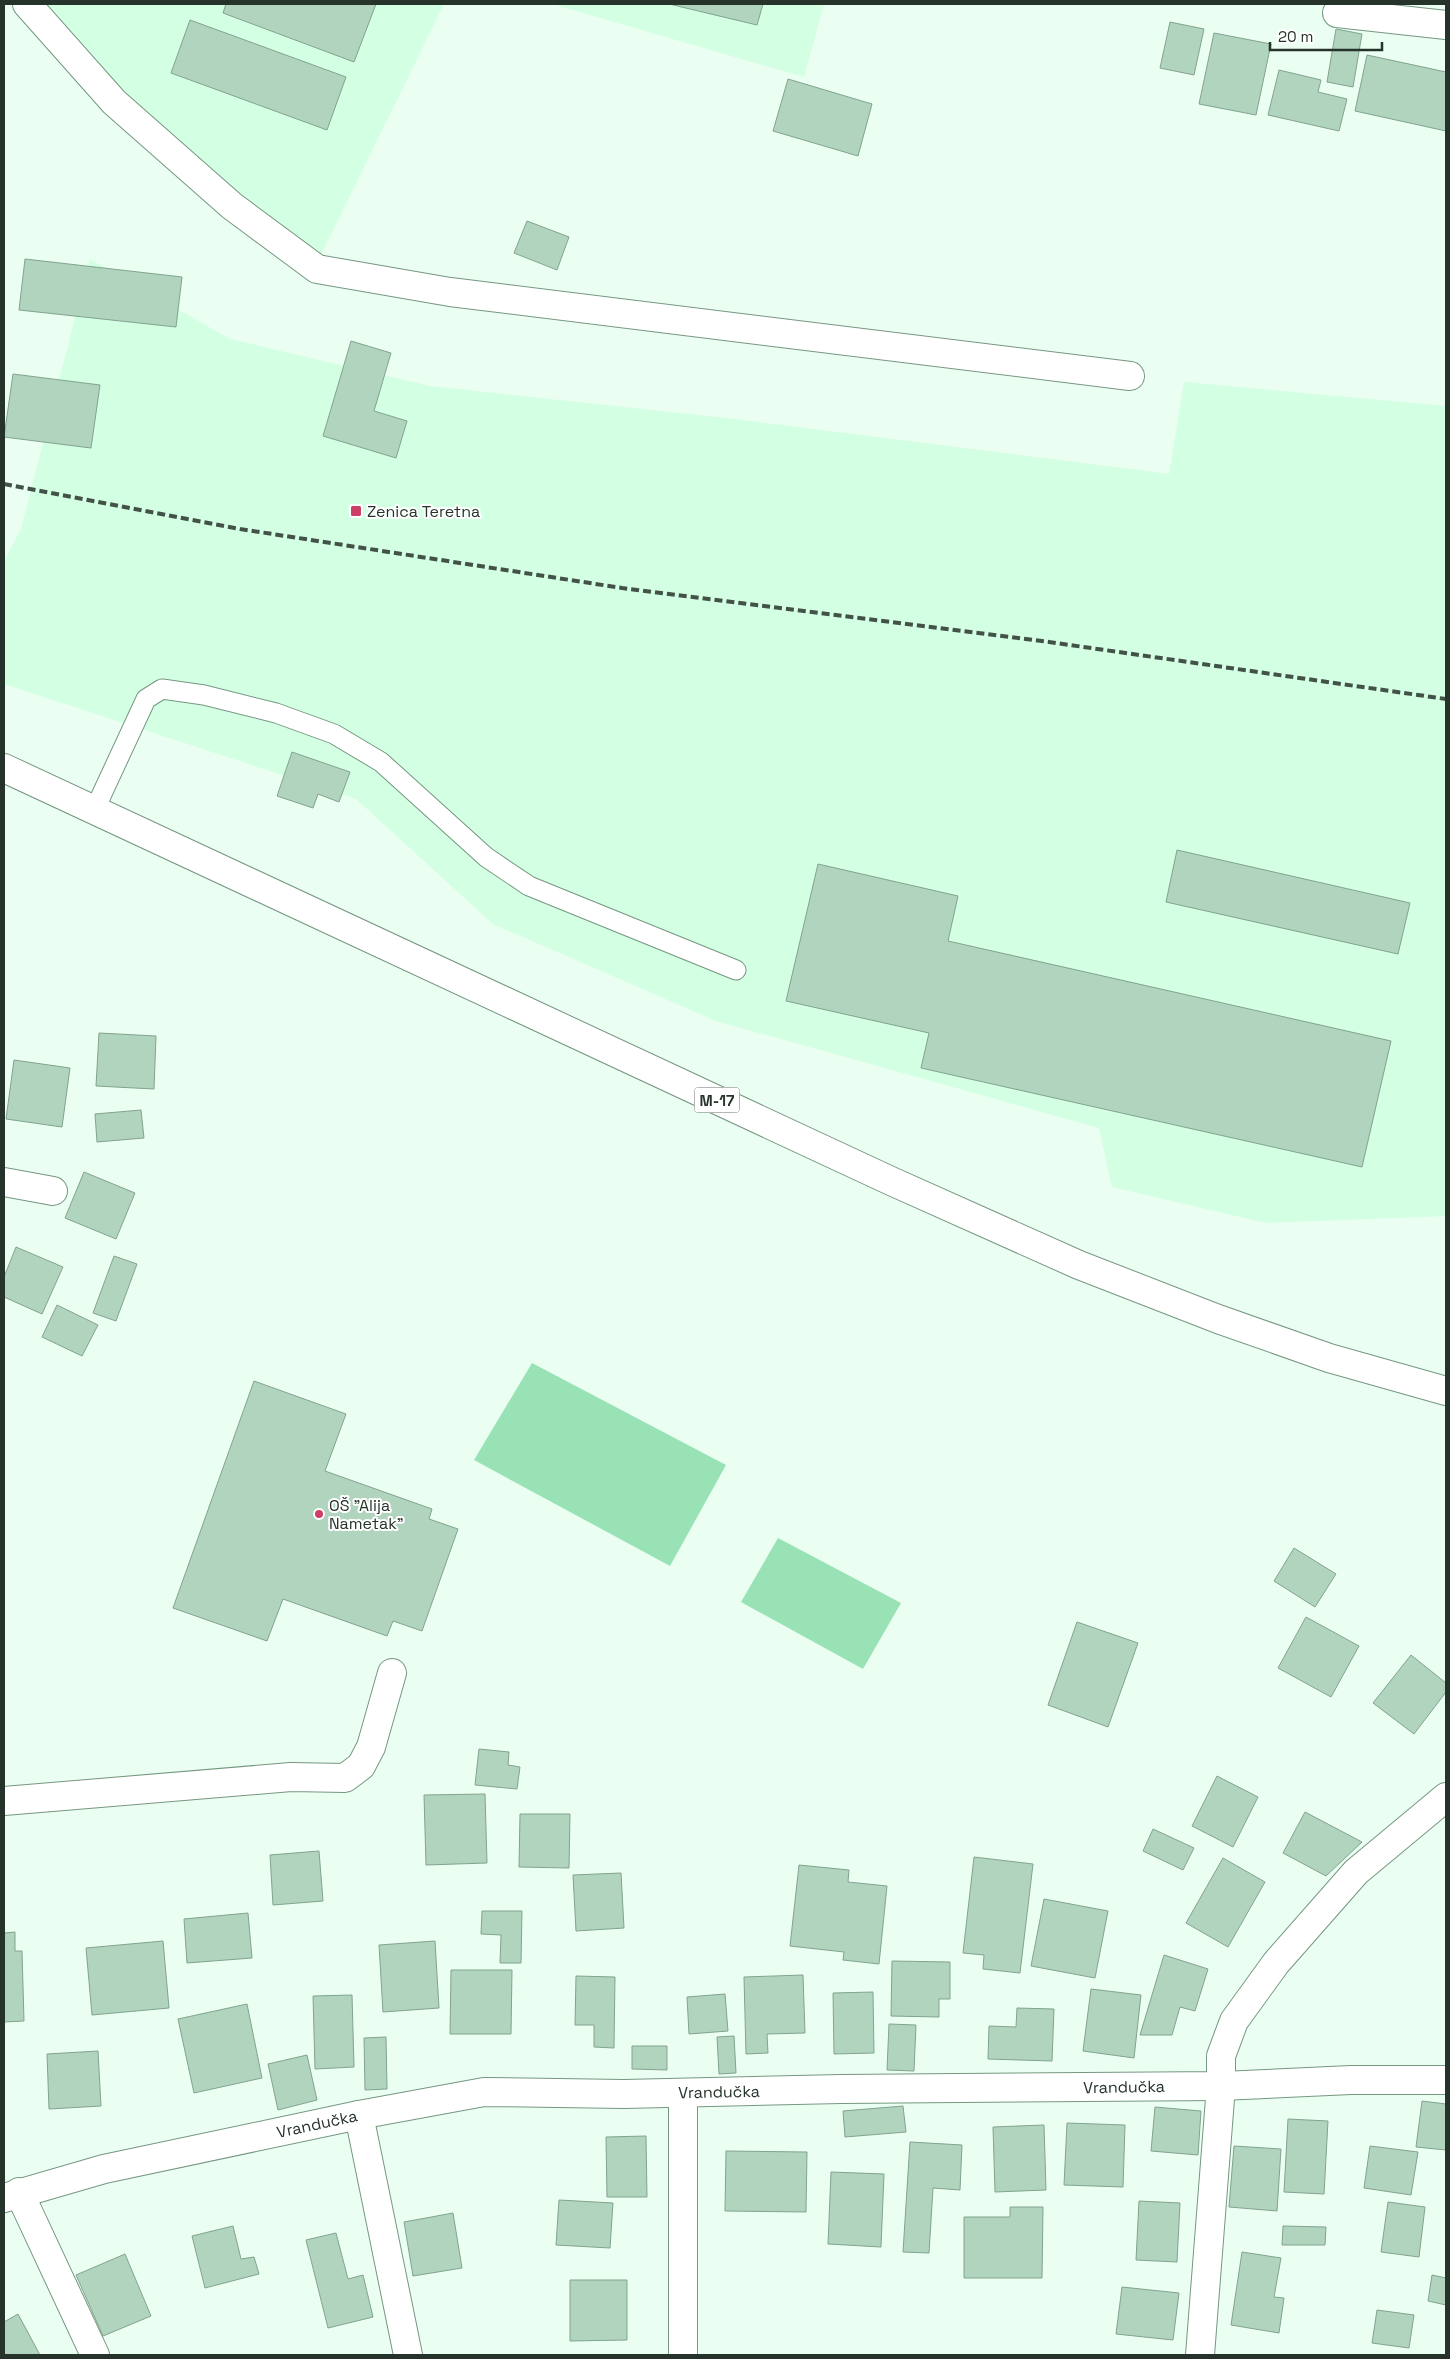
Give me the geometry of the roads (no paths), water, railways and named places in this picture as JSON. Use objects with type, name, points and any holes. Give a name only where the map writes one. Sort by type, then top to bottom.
[{"type":"street","points":[[27,4],[114,102],[232,206],[317,269],[450,292],[1130,376]]},
{"type":"street","points":[[1337,13],[1446,25]]},
{"type":"street","name":"M-17","points":[[4,768],[882,1176],[1079,1265],[1218,1319],[1329,1358],[1446,1391]]},
{"type":"street","points":[[4,1182],[53,1191]]},
{"type":"street","points":[[4,1800],[291,1777],[345,1778],[361,1766],[371,1747],[392,1673]]},
{"type":"street","points":[[1200,2355],[1221,2086],[1221,2056],[1234,2021],[1276,1963],[1356,1872],[1446,1797]]},
{"type":"street","name":"Vrandučka","points":[[11,2195],[104,2169],[359,2114],[484,2092],[683,2093],[1221,2086],[1351,2080],[1446,2080]]},
{"type":"street","points":[[683,2093],[683,2355]]},
{"type":"street","points":[[359,2114],[408,2355]]},
{"type":"street","points":[[11,2195],[95,2355]]},
{"type":"lane","points":[[94,811],[146,698],[162,689],[222,699],[276,713],[334,734],[381,762],[486,857],[529,886],[736,970]]},
{"type":"railway","points":[[4,484],[240,529],[622,588],[1049,642],[1446,699]]},
{"type":"place","name":"Zenica Teretna","points":[[356,511]]},
{"type":"place","name":"OŠ \"Alija Nametak\"","points":[[319,1514]]}]
